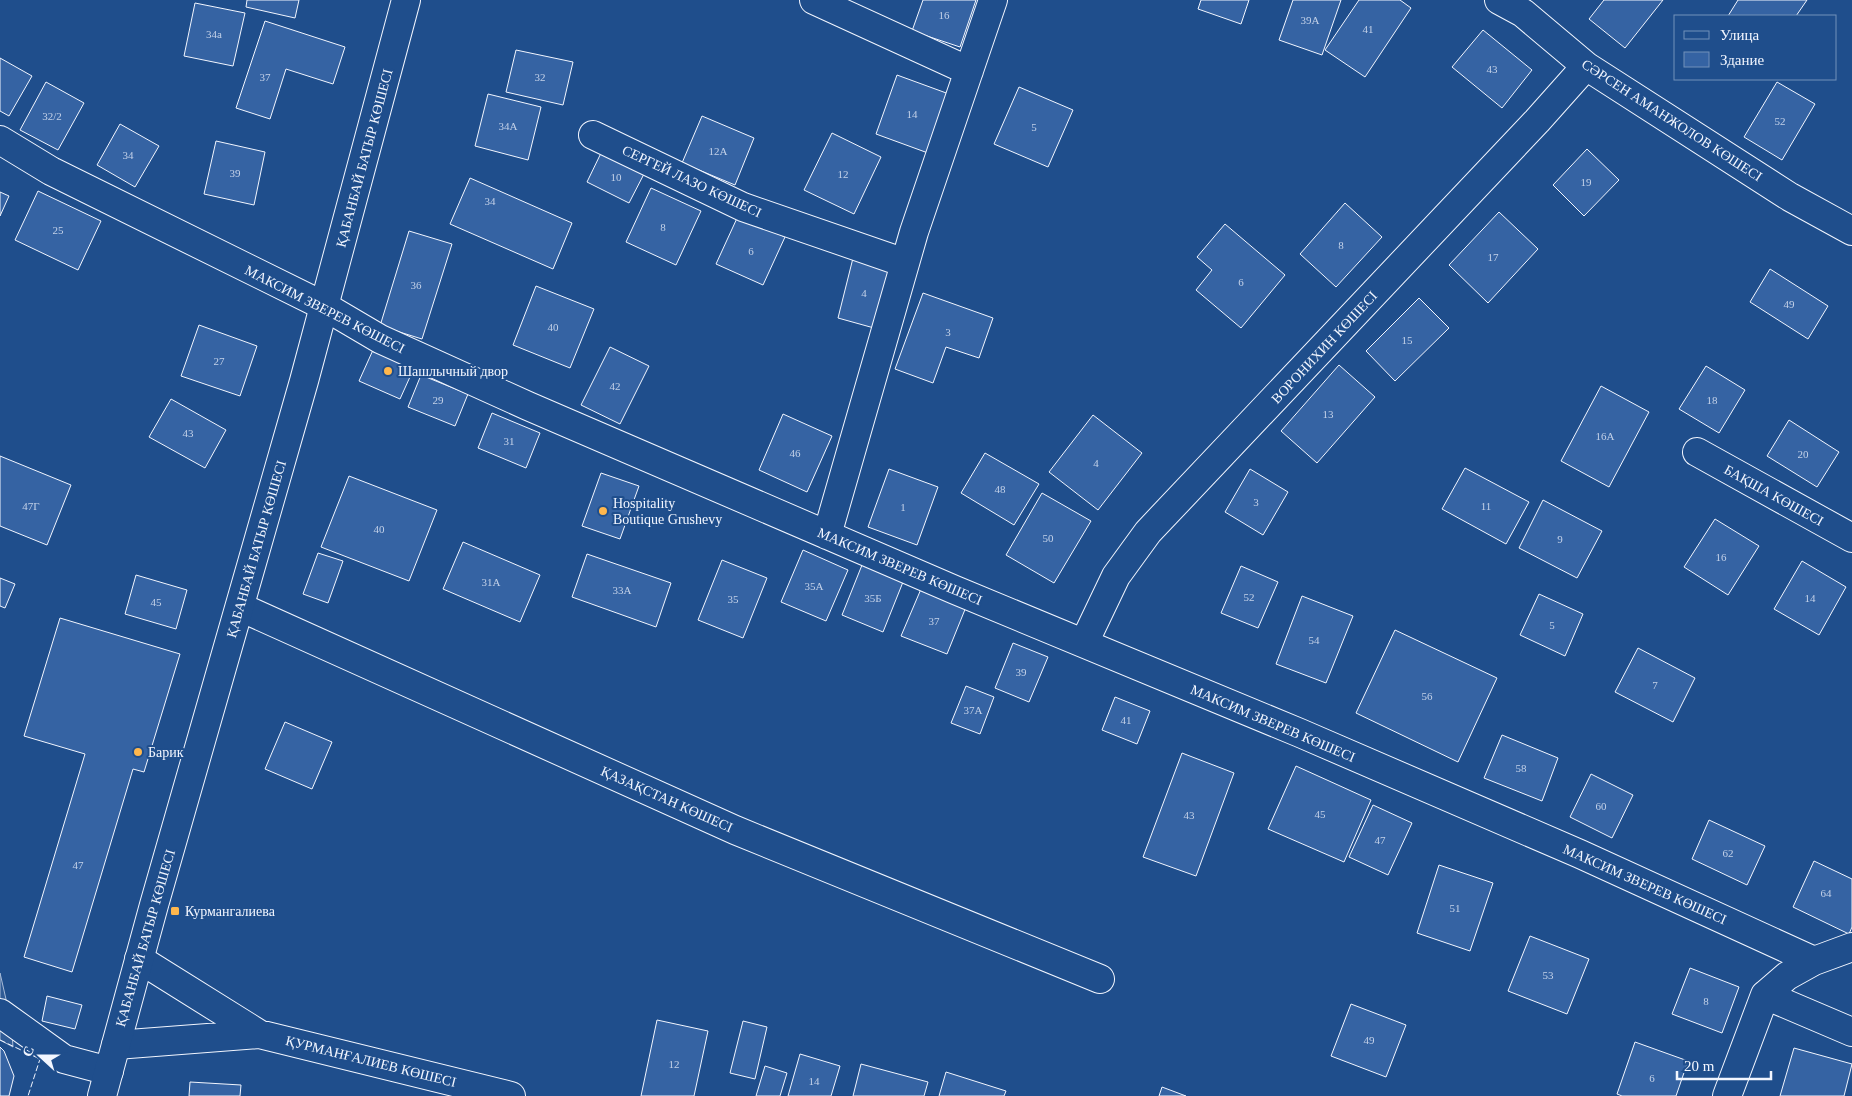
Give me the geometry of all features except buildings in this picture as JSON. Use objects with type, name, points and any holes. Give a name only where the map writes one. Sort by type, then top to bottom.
[{"type":"street","name":"ҚАБАНБАЙ БАТЫР КӨШЕСІ","points":[[109,1071],[324,306],[406,0]]},
{"type":"street","points":[[814,0],[969,71]]},
{"type":"street","points":[[828,535],[905,263],[993,0]]},
{"type":"street","name":"СӘРСЕН АМАНЖОЛОВ КӨШЕСІ","points":[[1499,0],[1523,13],[1586,66],[1790,197],[1852,231]]},
{"type":"street","name":"ВОРОНИХИН КӨШЕСІ","points":[[1084,643],[1116,576],[1148,532],[1531,128],[1586,66]]},
{"type":"street","name":"СЕРГЕЙ ЛАЗО КӨШЕСІ","points":[[593,135],[743,207],[905,263]]},
{"type":"street","name":"МАКСИМ ЗВЕРЕВ КӨШЕСІ","points":[[0,140],[51,171],[324,306],[388,343],[528,406],[828,535],[1300,733],[1572,850],[1814,961]]},
{"type":"street","name":"БАҚША КӨШЕСІ","points":[[1697,452],[1852,538]]},
{"type":"street","name":"ҚАЗАҚСТАН КӨШЕСІ","points":[[240,607],[735,830],[1100,979]]},
{"type":"street","points":[[1727,1096],[1765,996],[1787,976],[1814,961],[1852,947]]},
{"type":"street","points":[[139,959],[259,1034]]},
{"type":"street","points":[[1765,996],[1852,1032]]},
{"type":"street","points":[[0,1013],[64,1059],[109,1071],[259,1034]]},
{"type":"street","name":"ҚУРМАНҒАЛИЕВ КӨШЕСІ","points":[[259,1034],[511,1096]]},
{"type":"shaded area","points":[[0,973],[11,1021],[13,1047],[0,1040]]},
{"type":"fence","points":[[0,1040],[40,1059],[28,1096]]},
{"type":"place","name":"Шашлычный двор","points":[[388,371]]},
{"type":"place","name":"Hospitality Boutique Grushevy","points":[[603,511]]},
{"type":"place","name":"Барик","points":[[138,752]]},
{"type":"place","name":"Курмангалиева","points":[[175,911]]}]
